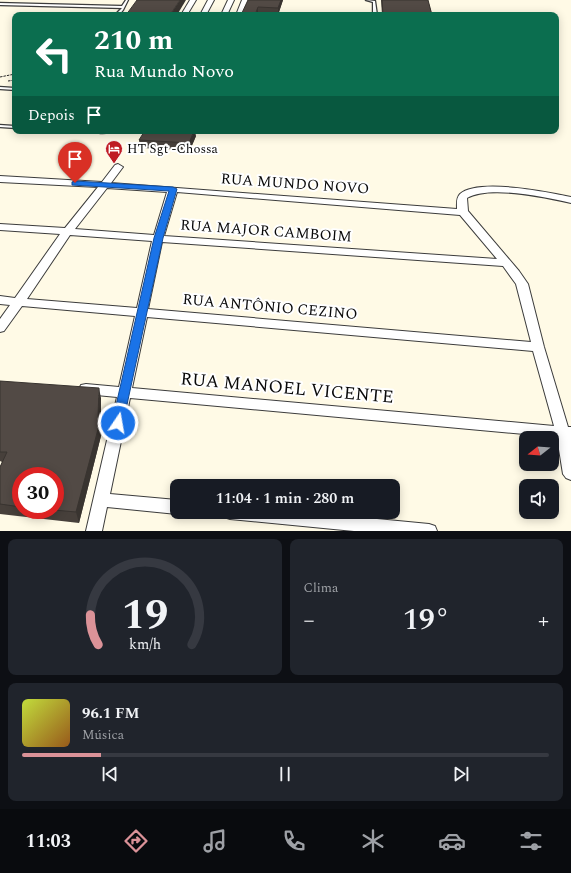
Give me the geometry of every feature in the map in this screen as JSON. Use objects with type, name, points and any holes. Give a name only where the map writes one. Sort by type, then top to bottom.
[{"type":"street","points":[[186,12],[193,0]]},
{"type":"street","points":[[205,12],[211,0]]},
{"type":"street","points":[[225,12],[231,0]]},
{"type":"street","points":[[240,12],[245,0]]},
{"type":"street","points":[[0,328],[68,231],[118,167]]},
{"type":"street","name":"RUA MUNDO NOVO","points":[[0,179],[173,189],[463,212]]},
{"type":"street","points":[[94,531],[158,238],[173,189]]},
{"type":"street","points":[[571,200],[540,194],[477,190],[463,196],[462,200],[463,212],[522,284],[538,347],[567,433],[571,474]]},
{"type":"street","name":"RUA MAJOR CAMBOIM","points":[[0,227],[506,264]]},
{"type":"street","name":"RUA ANTÔNIO CEZINO","points":[[0,300],[538,347]]},
{"type":"street","name":"RUA MANOEL VICENTE","points":[[70,388],[567,433]]},
{"type":"street","points":[[101,500],[170,506]]},
{"type":"street","points":[[303,519],[429,531]]},
{"type":"lane","points":[[119,12],[127,0]]},
{"type":"lane","points":[[367,0],[375,1],[375,12]]},
{"type":"lane","points":[[0,6],[122,8]]},
{"type":"lane","points":[[0,88],[12,88]]},
{"type":"lane","points":[[0,126],[12,127]]},
{"type":"path","points":[[0,77],[12,75]]},
{"type":"building","points":[[137,0],[180,0],[172,12],[128,12]]},
{"type":"building","points":[[248,0],[281,0],[278,8],[258,7],[256,12],[242,12]]},
{"type":"building","points":[[382,0],[428,0],[431,12],[383,12]]},
{"type":"building","points":[[143,134],[193,134],[189,143],[139,140]]},
{"type":"building","points":[[0,381],[99,388],[98,418],[101,418],[76,512],[64,511],[64,467],[12,467],[12,506],[0,504],[0,467],[7,452],[0,452]]},
{"type":"place","name":"HT Sgt -Chossa","points":[[114,164]]},
{"type":"route","points":[[75,183],[173,189],[158,238],[118,423]]}]
